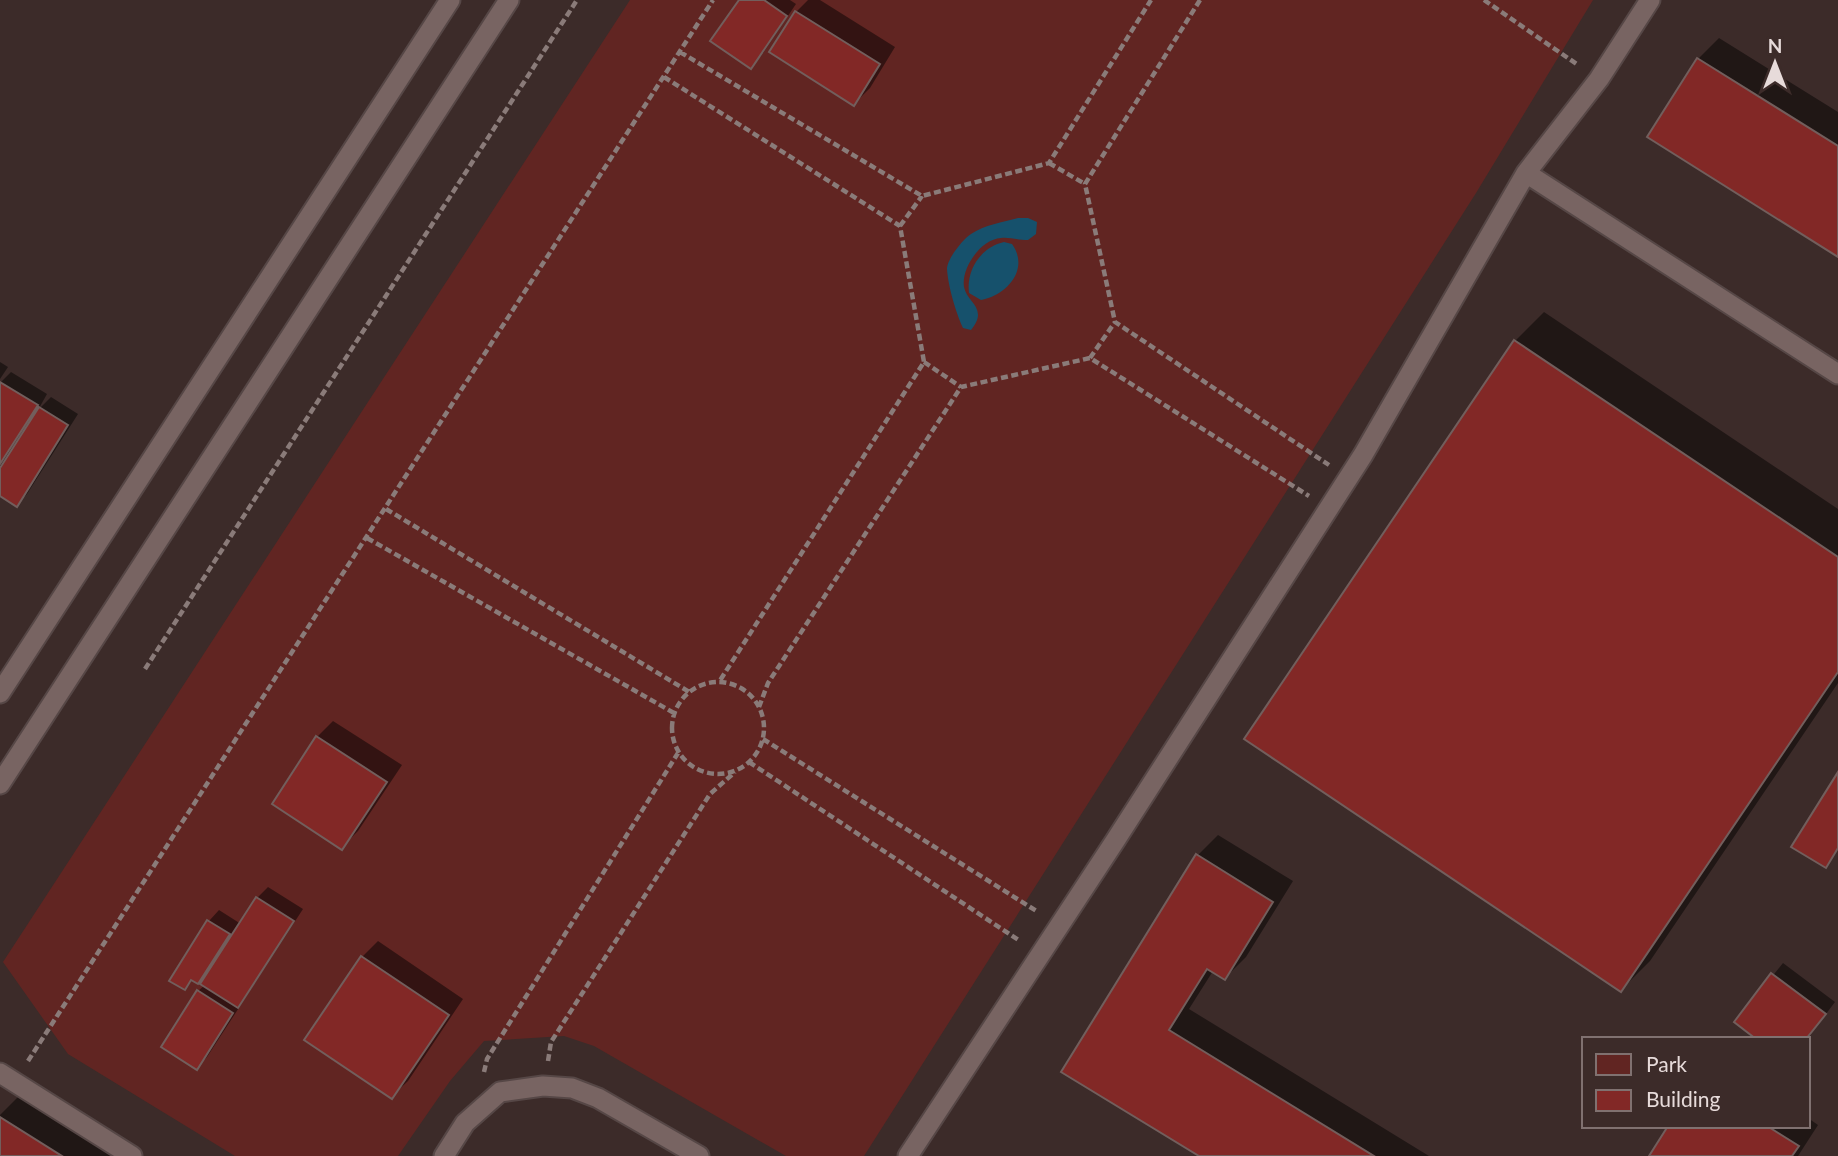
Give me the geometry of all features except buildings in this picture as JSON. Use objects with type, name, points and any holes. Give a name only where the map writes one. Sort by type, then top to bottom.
[{"type":"lane","points":[[0,693],[450,0]]},
{"type":"lane","points":[[0,784],[509,0]]},
{"type":"lane","points":[[908,1156],[1329,509],[1526,173],[1599,79],[1650,0]]},
{"type":"lane","points":[[1526,173],[1838,374]]},
{"type":"lane","points":[[7,1077],[132,1156]]},
{"type":"lane","points":[[444,1156],[465,1123],[500,1092],[543,1086],[572,1088],[598,1098],[699,1156]]},
{"type":"path","points":[[145,669],[577,0]]},
{"type":"path","points":[[7,1077],[368,538],[713,0]]},
{"type":"path","points":[[719,682],[924,362],[900,226],[922,196],[1049,163],[1151,0]]},
{"type":"path","points":[[1200,0],[1085,184],[1115,321],[1348,478]]},
{"type":"path","points":[[1484,0],[1599,79]]},
{"type":"path","points":[[680,52],[922,196]]},
{"type":"path","points":[[663,77],[900,226]]},
{"type":"path","points":[[1049,163],[1085,184]]},
{"type":"path","points":[[759,707],[768,683],[961,387],[1090,358],[1115,321]]},
{"type":"path","points":[[1090,358],[1329,509]]},
{"type":"path","points":[[924,362],[961,387]]},
{"type":"path","points":[[386,509],[691,692]]},
{"type":"path","points":[[368,538],[674,713]]},
{"type":"path","points":[[543,1086],[551,1042],[710,794],[749,762],[759,749],[764,722],[759,707],[749,694],[735,685],[719,682],[701,684],[682,698],[674,713],[672,738],[678,753],[697,770],[718,775],[735,772]]},
{"type":"path","points":[[763,738],[1060,926]]},
{"type":"path","points":[[478,1111],[487,1059],[678,753]]},
{"type":"path","points":[[749,762],[1040,955]]},
{"type":"green space","points":[[630,0],[1593,0],[1476,193],[864,1156],[786,1156],[594,1046],[564,1036],[484,1041],[450,1081],[398,1156],[235,1156],[68,1054],[3,962]]},
{"type":"water","points":[[1018,218],[1037,222],[1036,234],[1028,240],[1004,238],[986,243],[969,263],[964,287],[978,316],[971,330],[963,328],[949,283],[947,269],[950,260],[971,234]]},
{"type":"water","points":[[1004,242],[1012,244],[1017,253],[1017,271],[1007,287],[981,300],[969,293],[973,268],[982,254]]}]
